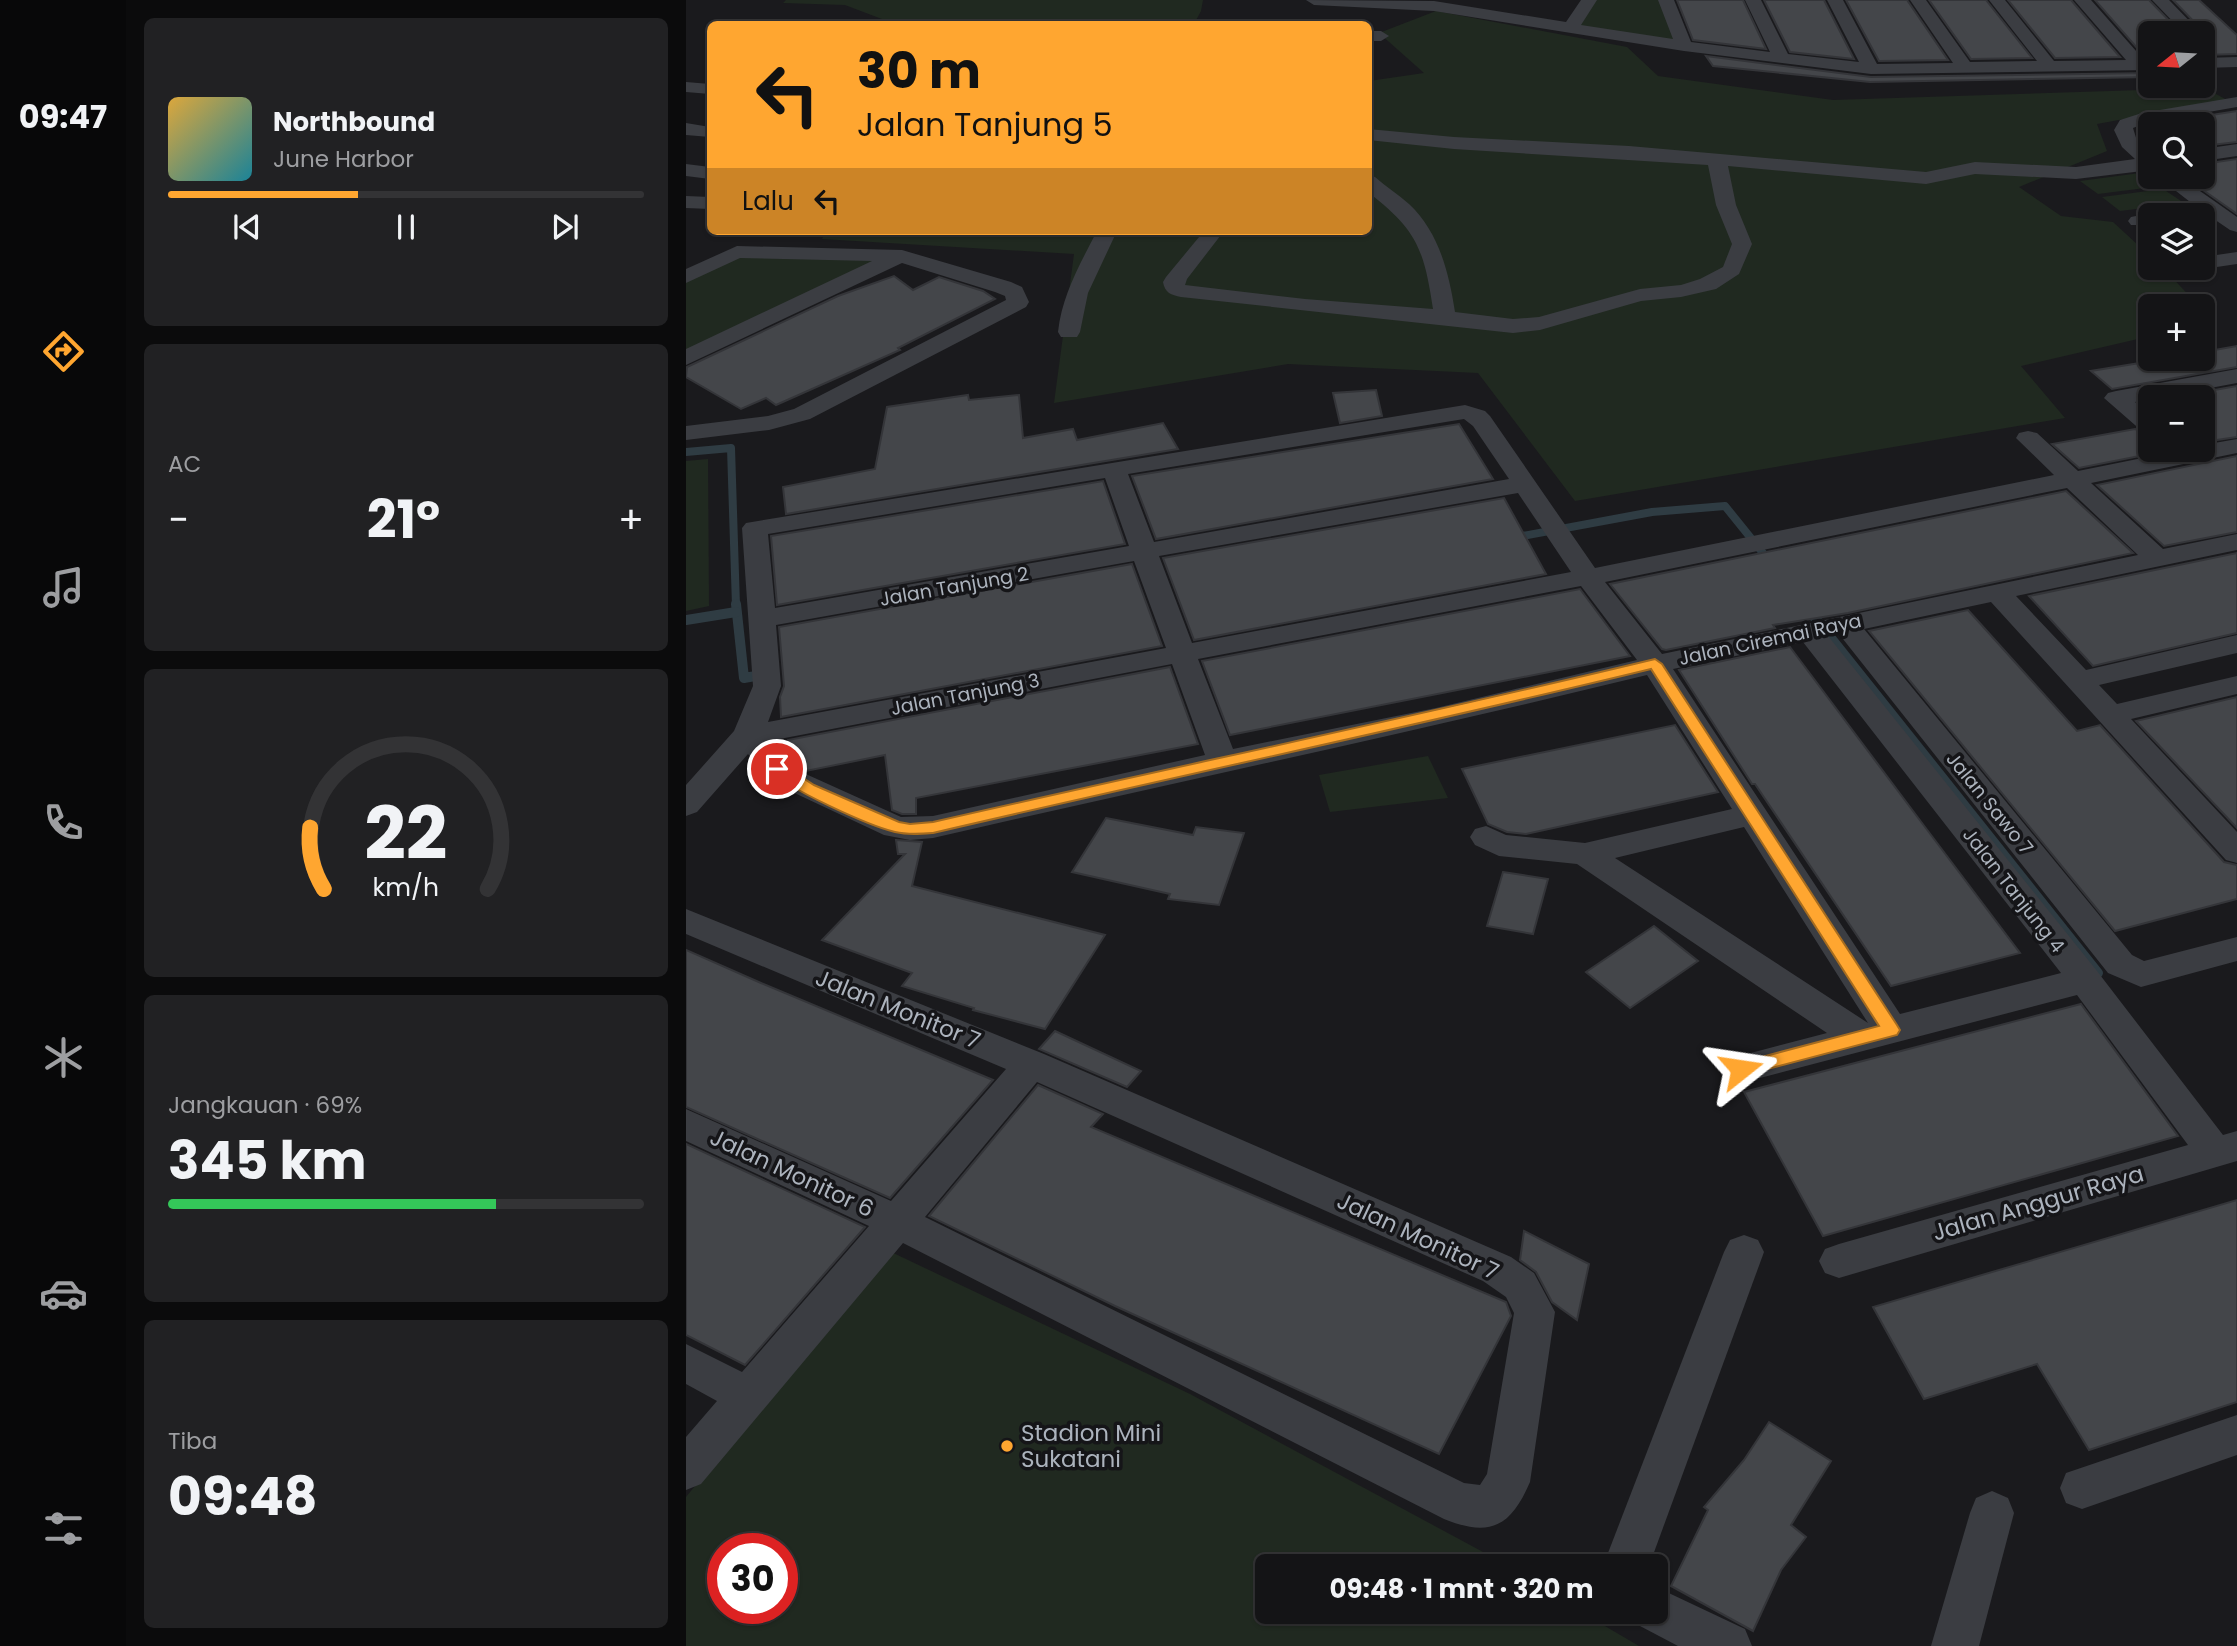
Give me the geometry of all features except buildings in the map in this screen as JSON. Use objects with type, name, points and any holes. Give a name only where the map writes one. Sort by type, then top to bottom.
[{"type":"street","points":[[1314,0],[1434,6],[1684,46],[1871,69],[2138,65]]},
{"type":"street","points":[[1571,27],[1589,0]]},
{"type":"street","points":[[1666,0],[1684,46]]},
{"type":"street","points":[[1752,0],[1782,58]]},
{"type":"street","points":[[1835,0],[1871,69]]},
{"type":"street","points":[[1918,0],[1965,68]]},
{"type":"street","points":[[1997,0],[2049,66]]},
{"type":"street","points":[[2081,0],[2138,58]]},
{"type":"street","points":[[2160,0],[2181,21]]},
{"type":"street","points":[[1339,18],[1348,12],[1350,3]]},
{"type":"street","points":[[686,87],[707,89]]},
{"type":"street","points":[[2180,112],[2237,103]]},
{"type":"street","points":[[2138,120],[2126,124],[2123,130],[2129,143],[2138,152]]},
{"type":"street","points":[[686,128],[707,132]]},
{"type":"street","points":[[1372,134],[1926,178],[1975,168],[2076,173],[2138,165]]},
{"type":"street","points":[[2215,153],[2237,150]]},
{"type":"street","points":[[1211,235],[1205,247],[1182,270],[1174,282],[1175,288],[1181,291],[1305,306],[1445,317],[1513,326],[1540,323],[1595,305],[1708,284],[1732,270],[1742,244],[1727,205],[1717,160]]},
{"type":"street","points":[[686,170],[707,173]]},
{"type":"street","points":[[1372,184],[1409,216],[1437,264],[1445,317]]},
{"type":"street","points":[[2184,189],[2203,203]]},
{"type":"street","points":[[686,202],[707,203]]},
{"type":"street","points":[[1372,207],[1396,204]]},
{"type":"street","points":[[2215,210],[2237,208]]},
{"type":"street","points":[[2215,211],[2237,226]]},
{"type":"street","points":[[1069,332],[1074,299],[1105,235]]},
{"type":"street","points":[[686,276],[737,252],[902,256],[1003,287],[1014,292],[1018,302],[802,414],[748,426],[686,433]]},
{"type":"street","points":[[686,358],[902,256]]},
{"type":"street","points":[[2215,261],[2237,258]]},
{"type":"street","points":[[2188,385],[2237,376]]},
{"type":"street","points":[[2138,394],[2116,398],[2138,416]]},
{"type":"street","points":[[686,805],[748,735],[766,678],[755,528],[1465,412],[1482,421],[1588,577],[1655,664],[1751,815],[1876,1034]]},
{"type":"street","points":[[2028,438],[2157,558]]},
{"type":"street","name":"Jalan Tanjung 3","points":[[2215,449],[2237,446]]},
{"type":"street","name":"Jalan Tanjung 3","points":[[748,735],[1588,577],[2142,462]]},
{"type":"street","points":[[748,735],[777,769],[797,782],[895,827],[910,829],[933,827],[1222,761],[1114,470]]},
{"type":"street","name":"Jalan Tanjung 2","points":[[762,619],[1524,484]]},
{"type":"street","name":"Jalan Ciremai Raya","points":[[1222,761],[1436,717],[1655,664],[2237,542]]},
{"type":"street","points":[[1997,592],[2237,852]]},
{"type":"street","name":"Jalan Sawo 7","points":[[1827,627],[2120,964],[2141,974],[2237,949]]},
{"type":"street","name":"Jalan Tanjung 4","points":[[1827,627],[2085,980],[2226,1149]]},
{"type":"street","points":[[2079,681],[2237,644]]},
{"type":"street","points":[[2110,715],[2237,685]]},
{"type":"street","points":[[1486,837],[1499,845],[1585,854],[1751,815]]},
{"type":"street","points":[[1585,854],[1876,1034]]},
{"type":"street","name":"Jalan Monitor 7","points":[[686,922],[1031,1064],[1496,1269],[1520,1285],[1535,1312],[1508,1482],[1490,1507],[1460,1504],[898,1222]]},
{"type":"street","points":[[1741,1069],[2085,980]]},
{"type":"street","points":[[686,1469],[1031,1064]]},
{"type":"street","name":"Jalan Monitor 6","points":[[686,1124],[898,1222]]},
{"type":"street","name":"Jalan Anggur Raya","points":[[1839,1261],[2226,1149]]},
{"type":"street","points":[[1631,1554],[1744,1252]]},
{"type":"street","points":[[686,1363],[749,1397]]},
{"type":"street","points":[[2082,1488],[2237,1435]]},
{"type":"street","points":[[1955,1646],[1992,1513]]},
{"type":"street","points":[[1668,1616],[1728,1646]]},
{"type":"shaded area","points":[[786,0],[1203,0],[1196,21],[887,21],[845,5],[783,3]]},
{"type":"shaded area","points":[[1589,0],[1666,0],[1684,46],[1571,27]]},
{"type":"shaded area","points":[[1436,11],[1627,47],[1658,76],[1833,100],[2138,90],[2138,98],[2216,98],[2216,94],[2227,100],[2162,112],[2138,112],[2138,116],[2097,124],[2107,151],[2019,187],[2061,216],[2113,222],[2138,245],[2138,280],[2174,280],[2188,294],[2138,294],[2138,339],[2021,366],[2065,418],[1575,501],[1478,373],[1288,364],[1054,403],[1074,254],[822,239],[824,235],[1372,235],[1372,81],[1424,73],[1379,33]]},
{"type":"shaded area","points":[[2138,173],[2138,189],[2098,194],[2080,181]]},
{"type":"shaded area","points":[[2163,189],[2184,203],[2138,203],[2138,209],[2120,211],[2102,197]]},
{"type":"shaded area","points":[[737,252],[902,256],[686,358],[686,277]]},
{"type":"shaded area","points":[[708,459],[709,606],[686,611],[686,461]]},
{"type":"shaded area","points":[[1428,756],[1448,798],[1330,812],[1319,775]]},
{"type":"shaded area","name":"Stadion Mini Sukatani","points":[[887,1250],[1190,1394],[1487,1554],[1255,1554],[1255,1624],[1601,1624],[1639,1646],[686,1646],[686,1497]]},
{"type":"waterway","points":[[686,452],[731,448],[736,606]]},
{"type":"waterway","points":[[1512,538],[1652,512],[1725,506],[1771,563]]},
{"type":"waterway","points":[[736,604],[744,678],[767,674]]},
{"type":"waterway","points":[[1807,608],[2098,973]]},
{"type":"waterway","points":[[686,620],[736,612]]},
{"type":"place","name":"Stadion Mini Sukatani","points":[[1007,1446]]},
{"type":"route","points":[[777,769],[808,789],[895,827],[933,827],[1222,761],[1436,717],[1655,664],[1891,1030],[1741,1069]]}]
